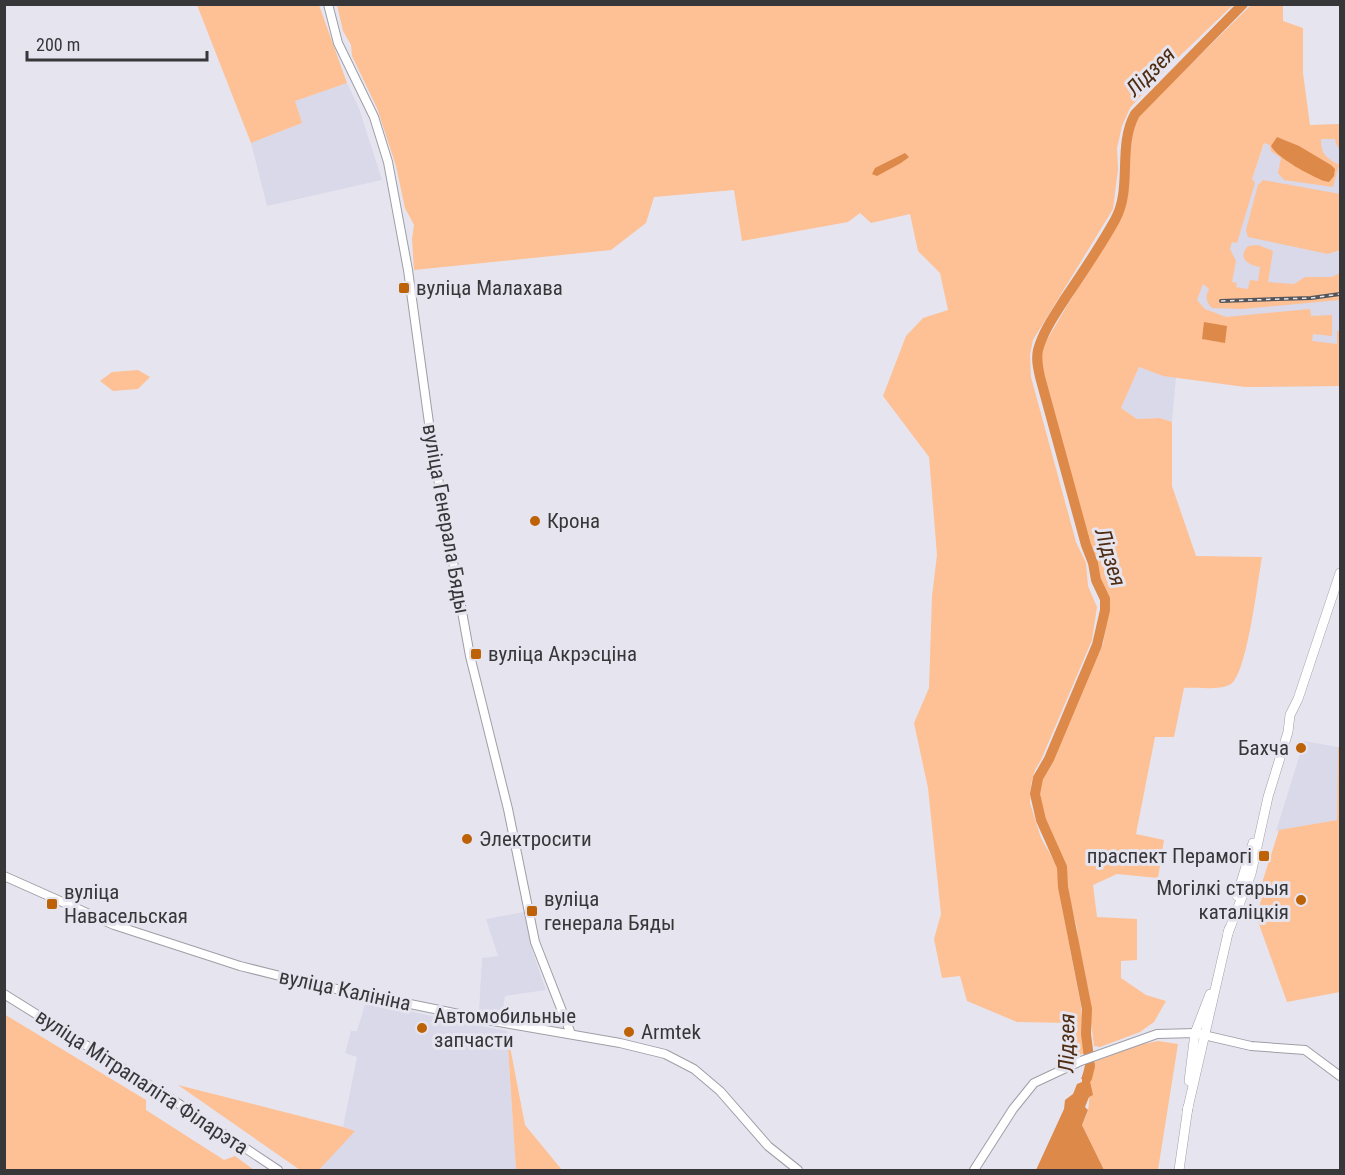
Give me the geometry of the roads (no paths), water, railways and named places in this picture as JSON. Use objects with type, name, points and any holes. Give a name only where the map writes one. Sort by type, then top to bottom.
[{"type":"main road","name":"вуліца Генерала Бяды","points":[[328,4],[338,43],[374,117],[388,162],[408,270],[432,445],[470,656],[508,809],[535,942],[572,1034]]},
{"type":"main road","points":[[1187,1112],[1228,933],[1251,874],[1261,824],[1288,732],[1290,715],[1298,699],[1341,573]]},
{"type":"main road","name":"вуліца Калініна","points":[[4,876],[114,925],[240,966],[312,984],[484,1020],[572,1034],[665,1054],[693,1069],[720,1091],[768,1146],[798,1170]]},
{"type":"main road","points":[[1179,1170],[1195,1033],[1216,981]]},
{"type":"main road","name":"вуліца Мітрапаліта Філарэта","points":[[4,994],[164,1094],[278,1170]]},
{"type":"main road","points":[[974,1170],[1013,1110],[1034,1083],[1101,1053],[1157,1034],[1195,1033],[1251,1046],[1305,1050],[1341,1076]]},
{"type":"waterway","name":"Лідзея","points":[[1087,1078],[1090,1066],[1086,1034],[1087,1009],[1063,887],[1062,867],[1041,820],[1035,794],[1038,778],[1049,759],[1097,645],[1105,610],[1105,599],[1096,580],[1086,545],[1040,377],[1037,353],[1050,322],[1115,220],[1123,194],[1127,140],[1135,114],[1243,4]]},
{"type":"railway","points":[[1221,301],[1311,298],[1340,294]]},
{"type":"place","name":"вуліца Малахава","points":[[404,288]]},
{"type":"place","name":"Крона","points":[[535,521]]},
{"type":"place","name":"вуліца Акрэсціна","points":[[476,654]]},
{"type":"place","name":"Бахча","points":[[1301,748]]},
{"type":"place","name":"Электросити","points":[[467,839]]},
{"type":"place","name":"праспект Перамогі","points":[[1264,856]]},
{"type":"place","name":"Могілкі старыя каталіцкія","points":[[1301,900]]},
{"type":"place","name":"вуліца Навасельская","points":[[52,904]]},
{"type":"place","name":"вуліца генерала Бяды","points":[[532,911]]},
{"type":"place","name":"Автомобильные запчасти","points":[[422,1028]]},
{"type":"place","name":"Armtek","points":[[629,1032]]}]
